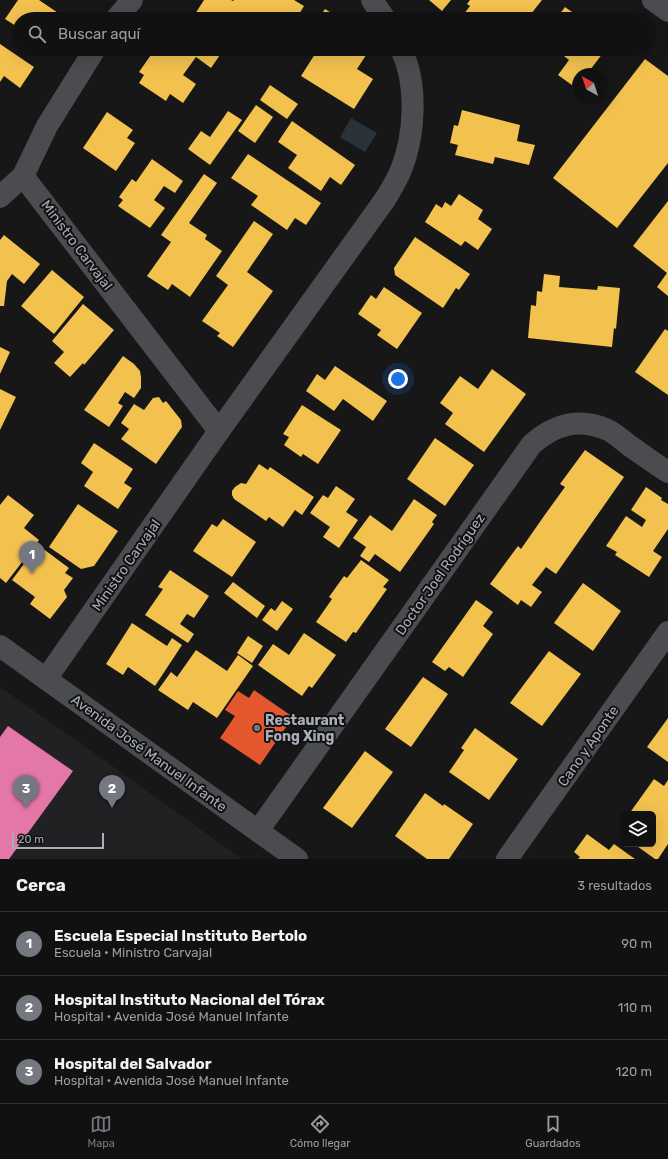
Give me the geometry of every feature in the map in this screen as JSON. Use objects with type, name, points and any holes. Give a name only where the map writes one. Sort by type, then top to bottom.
[{"type":"street","points":[[122,12],[132,0]]},
{"type":"street","points":[[372,0],[380,12]]},
{"type":"street","points":[[653,0],[668,11]]},
{"type":"street","points":[[0,197],[23,176],[47,126],[91,56]]},
{"type":"street","name":"Ministro Carvajal","points":[[46,679],[219,431],[386,198],[401,171],[408,146],[412,116],[412,81],[404,56]]},
{"type":"street","name":"Ministro Carvajal","points":[[23,176],[219,431]]},
{"type":"street","name":"Doctor Joel Rodríguez","points":[[258,831],[532,444],[542,435],[553,428],[566,424],[581,423],[595,425],[609,431],[668,472]]},
{"type":"street","name":"Cano y Aponte","points":[[507,859],[668,632]]},
{"type":"street","name":"Avenida José Manuel Infante","points":[[0,646],[297,859]]},
{"type":"shaded area","points":[[351,118],[377,133],[365,152],[340,137]]},
{"type":"shaded area","points":[[0,687],[94,753],[242,859],[0,859]]},
{"type":"building: Viviendas","points":[[18,0],[39,0],[57,12],[12,12],[12,24],[5,19]]},
{"type":"building: Viviendas","points":[[204,0],[294,0],[304,6],[300,12],[196,12]]},
{"type":"building: Viviendas","points":[[429,0],[451,0],[442,11]]},
{"type":"building: Viviendas","points":[[470,0],[542,0],[533,12],[465,12],[470,6],[467,4]]},
{"type":"building: Viviendas","points":[[565,7],[572,12],[561,12]]},
{"type":"building: Viviendas","points":[[325,9],[330,12],[323,12]]},
{"type":"building: Viviendas","points":[[0,44],[12,52],[12,56],[18,56],[34,67],[20,88],[4,76],[0,82]]},
{"type":"building: Viviendas","points":[[150,56],[219,56],[211,68],[196,57],[183,75],[196,84],[183,103],[170,94],[166,101],[139,83],[144,75],[139,72]]},
{"type":"building: Viviendas","points":[[314,56],[365,56],[357,69],[373,79],[354,109],[301,76]]},
{"type":"building: Viviendas","points":[[564,56],[601,56],[592,68],[572,68],[572,85],[558,75],[569,60]]},
{"type":"building: Viviendas","points":[[645,59],[668,76],[668,163],[617,228],[553,178]]},
{"type":"building: Viviendas","points":[[270,85],[298,104],[287,119],[260,100]]},
{"type":"building: Viviendas","points":[[256,105],[273,117],[255,143],[238,131]]},
{"type":"building: Viviendas","points":[[462,110],[520,125],[517,141],[535,145],[529,165],[495,157],[493,164],[455,155],[458,145],[450,143],[454,125],[458,126]]},
{"type":"building: Viviendas","points":[[228,111],[242,120],[210,165],[188,149],[201,131],[210,137]]},
{"type":"building: Viviendas","points":[[107,112],[133,130],[127,138],[135,143],[116,171],[83,148]]},
{"type":"building: Viviendas","points":[[292,121],[355,165],[341,185],[330,177],[321,191],[288,168],[297,155],[278,142]]},
{"type":"building: Viviendas","points":[[248,154],[321,203],[306,225],[295,218],[287,230],[251,205],[258,196],[231,178]]},
{"type":"building: Viviendas","points":[[152,159],[183,181],[175,193],[164,186],[154,200],[165,208],[150,228],[118,206],[123,200],[119,197],[132,179],[136,182]]},
{"type":"building: Viviendas","points":[[204,174],[217,183],[189,223],[207,235],[205,239],[222,251],[190,297],[172,284],[168,290],[147,276],[171,242],[161,235]]},
{"type":"building: Viviendas","points":[[459,194],[483,210],[478,219],[492,229],[478,250],[465,241],[461,246],[425,222],[436,204],[442,208],[445,202],[451,206]]},
{"type":"building: Viviendas","points":[[668,201],[668,296],[657,287],[667,273],[633,246]]},
{"type":"building: Viviendas","points":[[254,221],[273,234],[247,272],[273,291],[233,347],[217,336],[220,333],[202,321],[228,285],[216,276]]},
{"type":"building: Viviendas","points":[[4,235],[40,264],[24,284],[12,274],[7,281],[4,306],[0,306],[0,240]]},
{"type":"building: Viviendas","points":[[415,237],[470,274],[459,290],[456,288],[443,308],[395,275],[394,268]]},
{"type":"building: Viviendas","points":[[52,270],[84,297],[54,334],[21,306]]},
{"type":"building: Viviendas","points":[[544,274],[560,276],[559,287],[597,290],[598,286],[620,288],[616,329],[614,328],[612,347],[528,338],[531,305],[536,306],[537,291],[542,292]]},
{"type":"building: Viviendas","points":[[384,287],[422,313],[397,349],[377,335],[381,330],[358,314],[371,295],[376,299]]},
{"type":"building: Viviendas","points":[[83,304],[114,330],[84,365],[83,363],[70,377],[54,363],[64,352],[52,341]]},
{"type":"building: Viviendas","points":[[665,329],[668,331],[668,395],[635,372]]},
{"type":"building: Viviendas","points":[[0,347],[10,352],[0,374]]},
{"type":"building: Viviendas","points":[[123,356],[134,364],[140,371],[141,388],[134,398],[125,392],[118,403],[123,406],[109,427],[84,410]]},
{"type":"building: Viviendas","points":[[335,366],[387,401],[373,421],[343,399],[334,411],[306,391],[317,374],[325,380]]},
{"type":"building: Viviendas","points":[[492,369],[526,394],[484,452],[445,424],[453,413],[440,403],[460,376],[478,389]]},
{"type":"building: Viviendas","points":[[0,389],[16,397],[0,430]]},
{"type":"building: Viviendas","points":[[159,397],[163,403],[166,401],[181,420],[182,427],[156,464],[121,439],[129,429],[121,423],[134,404],[144,410],[153,398]]},
{"type":"building: Viviendas","points":[[302,405],[341,430],[318,464],[303,454],[301,457],[284,445],[289,437],[283,434]]},
{"type":"building: Viviendas","points":[[435,438],[474,465],[445,506],[407,479]]},
{"type":"building: Viviendas","points":[[94,443],[133,469],[124,483],[132,488],[118,509],[84,486],[93,472],[81,463]]},
{"type":"building: Viviendas","points":[[585,450],[624,477],[556,574],[546,567],[532,585],[542,592],[531,607],[521,600],[518,605],[490,584],[518,546],[521,549],[565,487],[560,484]]},
{"type":"building: Viviendas","points":[[259,464],[268,470],[270,467],[314,497],[302,515],[295,510],[283,527],[269,517],[266,521],[234,499],[232,495],[232,491],[235,487],[241,483],[246,484]]},
{"type":"building: Viviendas","points":[[336,486],[355,499],[346,512],[358,520],[339,548],[323,537],[330,527],[310,513],[323,495],[328,498]]},
{"type":"building: Viviendas","points":[[646,487],[668,504],[668,529],[653,551],[662,557],[649,577],[615,555],[617,552],[606,546],[626,516],[642,527],[646,520],[631,510]]},
{"type":"building: Viviendas","points":[[8,495],[34,515],[24,528],[39,540],[6,583],[0,578],[0,505]]},
{"type":"building: Viviendas","points":[[414,499],[437,515],[432,522],[434,524],[400,572],[375,554],[369,562],[360,556],[366,547],[353,538],[370,515],[392,531]]},
{"type":"building: Viviendas","points":[[78,504],[118,531],[94,566],[81,569],[49,547]]},
{"type":"building: Viviendas","points":[[223,519],[256,542],[232,577],[193,551],[212,524],[217,527]]},
{"type":"building: Viviendas","points":[[38,545],[69,568],[65,573],[73,578],[64,590],[67,597],[50,619],[30,604],[35,597],[12,580]]},
{"type":"building: Viviendas","points":[[361,560],[389,580],[383,587],[387,589],[356,633],[353,632],[346,642],[316,622],[332,599],[329,597],[344,576],[347,578]]},
{"type":"building: Viviendas","points":[[170,570],[209,596],[194,618],[187,614],[180,624],[194,634],[188,643],[145,615],[163,589],[158,587]]},
{"type":"building: Viviendas","points":[[233,582],[265,606],[257,618],[224,593]]},
{"type":"building: Viviendas","points":[[583,583],[621,611],[593,651],[554,623]]},
{"type":"building: Viviendas","points":[[476,600],[493,612],[483,626],[493,634],[463,677],[449,667],[445,671],[432,662]]},
{"type":"building: Viviendas","points":[[282,601],[293,609],[277,631],[262,620],[271,608],[275,611]]},
{"type":"building: Viviendas","points":[[132,623],[167,646],[172,638],[182,645],[155,686],[128,667],[123,675],[106,664]]},
{"type":"building: Viviendas","points":[[304,633],[336,655],[312,688],[309,686],[302,696],[258,665],[273,644],[289,655]]},
{"type":"building: Viviendas","points":[[248,636],[263,646],[252,663],[237,653]]},
{"type":"building: Viviendas","points":[[196,650],[227,671],[238,655],[253,666],[217,718],[193,702],[188,710],[158,690],[171,672],[177,677]]},
{"type":"building: Viviendas","points":[[549,651],[581,674],[542,726],[510,703]]},
{"type":"building: Viviendas","points":[[423,677],[448,694],[411,747],[385,729]]},
{"type":"building: Viviendas","points":[[668,718],[668,762],[647,747]]},
{"type":"building: Viviendas","points":[[475,728],[518,759],[489,800],[449,772],[464,750],[461,748]]},
{"type":"building: Viviendas","points":[[365,751],[393,772],[352,828],[323,808]]},
{"type":"building: Viviendas","points":[[654,779],[664,786],[668,780],[668,844],[658,859],[655,859],[638,847],[656,847],[656,811],[631,811]]},
{"type":"building: Viviendas","points":[[425,793],[473,824],[449,859],[427,859],[395,836]]},
{"type":"building: Viviendas","points":[[587,834],[609,850],[614,844],[635,859],[578,859],[580,857],[574,852]]},
{"type":"building: Comercios","name":"Restaurant Fong Xing","points":[[254,690],[293,717],[260,765],[220,738],[235,716],[225,710],[238,691],[249,698]]},
{"type":"building: Salud","points":[[8,726],[73,771],[9,859],[0,859],[0,737]]},
{"type":"place","name":"Escuela Especial Instituto Bertolo","points":[[32,574]]},
{"type":"place","name":"Restaurant Fong Xing","points":[[257,728]]},
{"type":"place","name":"Hospital del Salvador","points":[[26,808]]},
{"type":"place","name":"Hospital Instituto Nacional del Tórax","points":[[112,808]]}]
